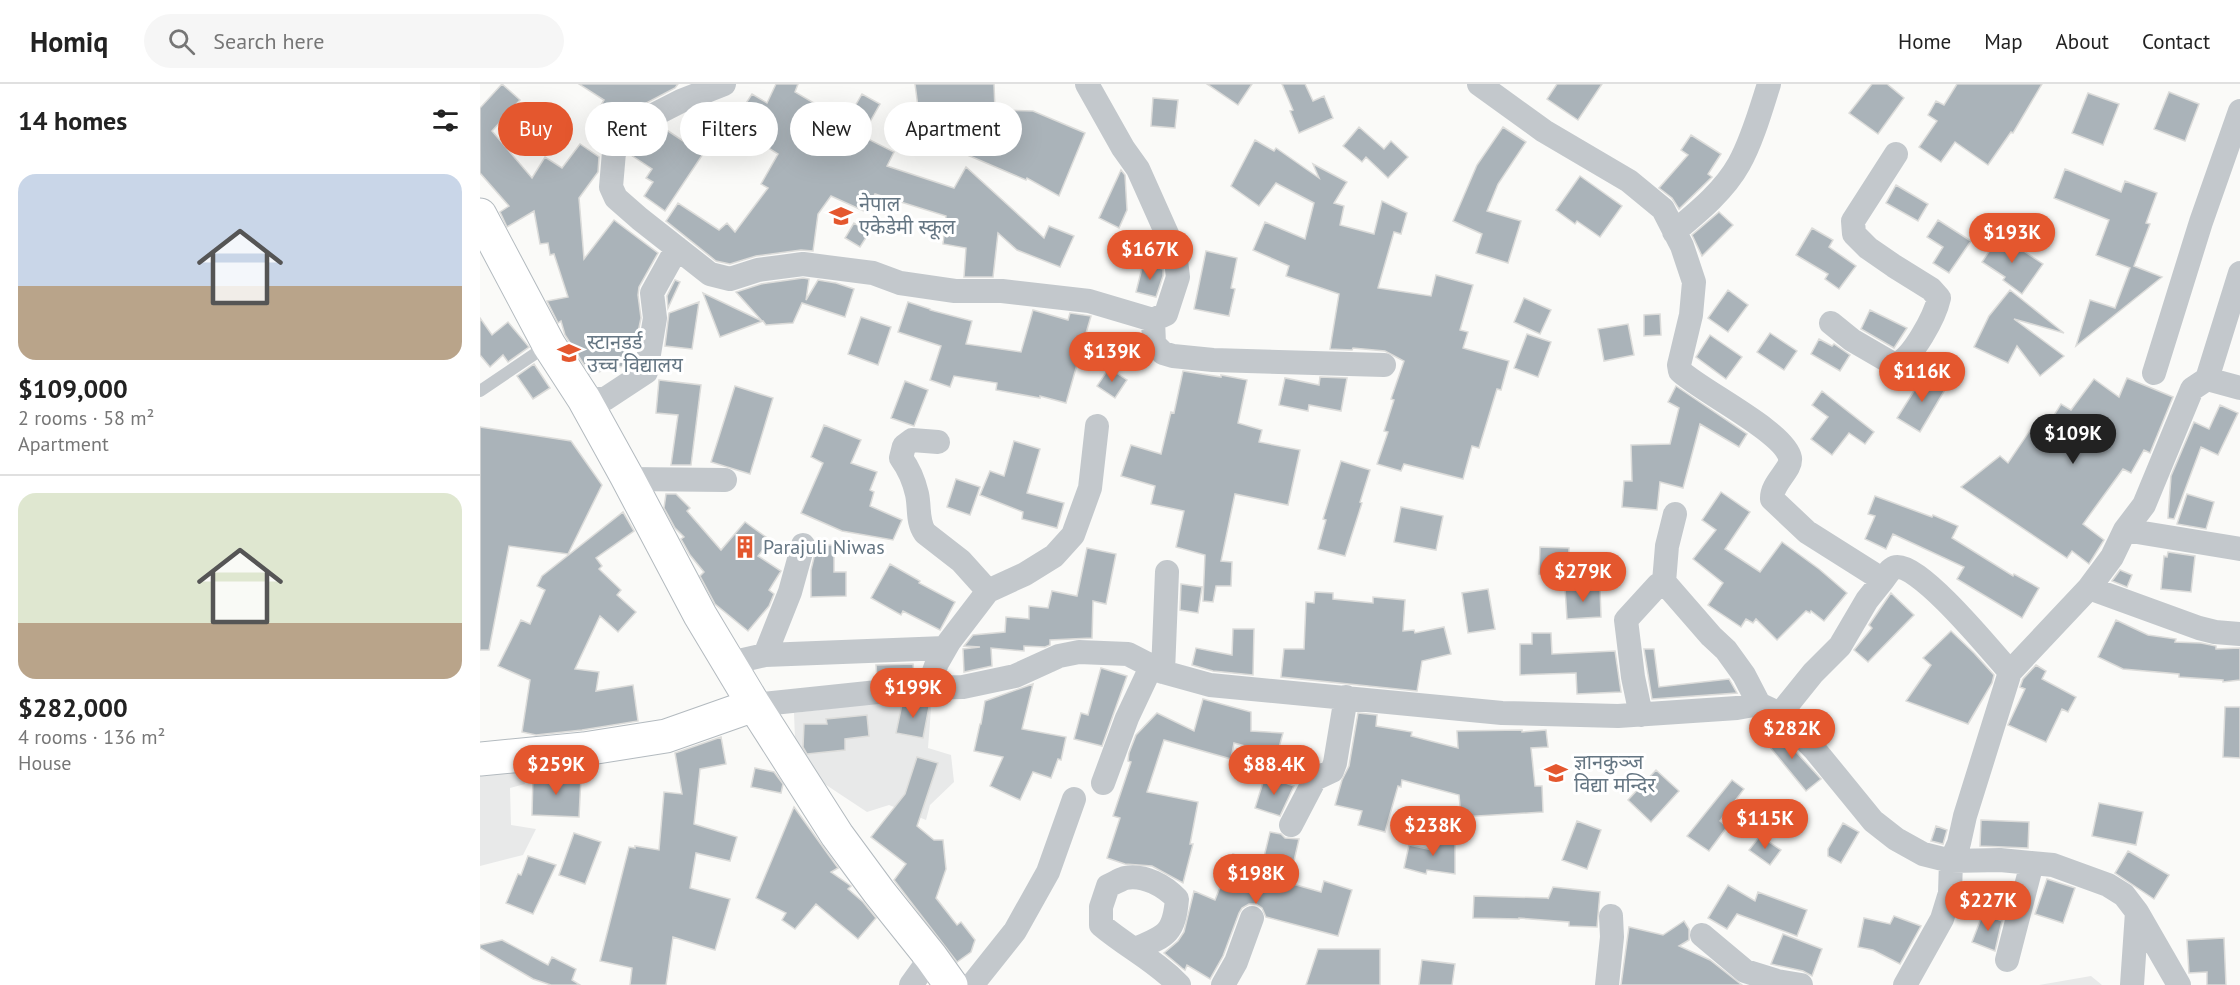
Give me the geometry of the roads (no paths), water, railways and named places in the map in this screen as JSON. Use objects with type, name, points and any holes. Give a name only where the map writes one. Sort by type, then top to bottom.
[{"type":"street","points":[[724,84],[681,101],[636,124],[614,152],[611,187],[616,198],[710,274],[730,279],[758,270],[803,264],[873,273],[900,283],[955,291],[1002,291],[1089,302],[1153,320],[1166,315],[1178,277],[1175,252],[1138,169],[1123,148],[1086,84]]},
{"type":"street","points":[[1479,84],[1544,131],[1629,182],[1663,209],[1682,246],[1694,282],[1691,315],[1679,365],[1680,371],[1747,416],[1790,455],[1790,463],[1771,491],[1772,499],[1807,532],[1883,580]]},
{"type":"street","points":[[1674,232],[1709,203],[1739,164],[1761,111],[1769,84]]},
{"type":"street","points":[[2154,373],[2201,222],[2240,111]]},
{"type":"street","points":[[1831,323],[1852,340],[1895,365],[1905,359],[1935,315],[1939,298],[1931,289],[1877,254],[1854,234],[1853,221],[1896,154]]},
{"type":"street","points":[[480,215],[549,345],[584,399],[700,615],[754,705],[837,835],[879,892],[932,957],[951,985]]},
{"type":"street","points":[[584,399],[605,399],[646,372],[655,318],[652,292],[677,248]]},
{"type":"street","points":[[1905,985],[1942,919],[1950,893],[1951,861],[1959,843],[1965,816],[2010,672],[2089,588],[2112,557],[2125,530],[2144,505],[2192,389],[2207,379],[2240,273]]},
{"type":"street","points":[[1153,320],[1154,344],[1163,352],[1173,356],[1213,360],[1384,365]]},
{"type":"street","points":[[2207,379],[2240,388]]},
{"type":"street","points":[[928,688],[945,648],[988,591],[1025,574],[1054,556],[1073,535],[1090,488],[1097,426]]},
{"type":"street","points":[[938,442],[912,440],[904,446],[901,458],[910,471],[917,494],[921,527],[925,533],[961,561],[988,591]]},
{"type":"street","points":[[628,479],[725,480]]},
{"type":"street","points":[[1675,514],[1667,546],[1664,582],[1726,650],[1770,709],[1823,759],[1873,820],[1896,840],[1923,854],[1951,861],[2000,861],[2053,866],[2108,885],[2124,895],[2137,912],[2180,985]]},
{"type":"street","points":[[2125,530],[2240,549]]},
{"type":"street","points":[[765,655],[790,592],[803,545]]},
{"type":"street","points":[[480,759],[584,749],[666,736],[754,705],[928,688],[963,687],[1015,676],[1059,656],[1079,652],[1128,654],[1157,669],[1210,685],[1502,713],[1618,716],[1737,708],[1770,709],[1813,673],[1840,646],[1867,600],[1892,568],[1899,567],[1907,569],[1934,588],[2010,672]]},
{"type":"street","points":[[1103,783],[1127,718],[1157,669],[1167,572]]},
{"type":"street","points":[[1641,715],[1633,677],[1626,620],[1658,585],[1664,582]]},
{"type":"street","points":[[2089,588],[2199,628],[2240,634]]},
{"type":"street","points":[[730,663],[765,655],[945,648]]},
{"type":"street","points":[[1291,825],[1315,779],[1332,771],[1346,697]]},
{"type":"street","points":[[972,985],[1015,931],[1048,872],[1074,799]]},
{"type":"street","points":[[2007,960],[2032,864]]},
{"type":"street","points":[[2132,985],[2137,912]]},
{"type":"street","points":[[1607,985],[1612,945],[1611,916]]},
{"type":"street","points":[[1223,985],[1236,962],[1252,918]]},
{"type":"street","points":[[1701,935],[1746,971],[1777,981],[1801,985]]},
{"type":"street","points":[[1135,949],[1155,963],[1179,985]]},
{"type":"street","points":[[911,985],[932,957]]},
{"type":"lane","points":[[480,391],[549,345]]},
{"type":"place","name":"नेपाल एकेडेमी स्कूल","points":[[841,216]]},
{"type":"place","name":"स्टानडर्ड उच्च विद्यालय","points":[[569,353]]},
{"type":"place","name":"Parajuli Niwas","points":[[745,547]]},
{"type":"place","name":"ज्ञानकुञ्‍ज विद्या मन्दिर","points":[[1556,773]]}]
